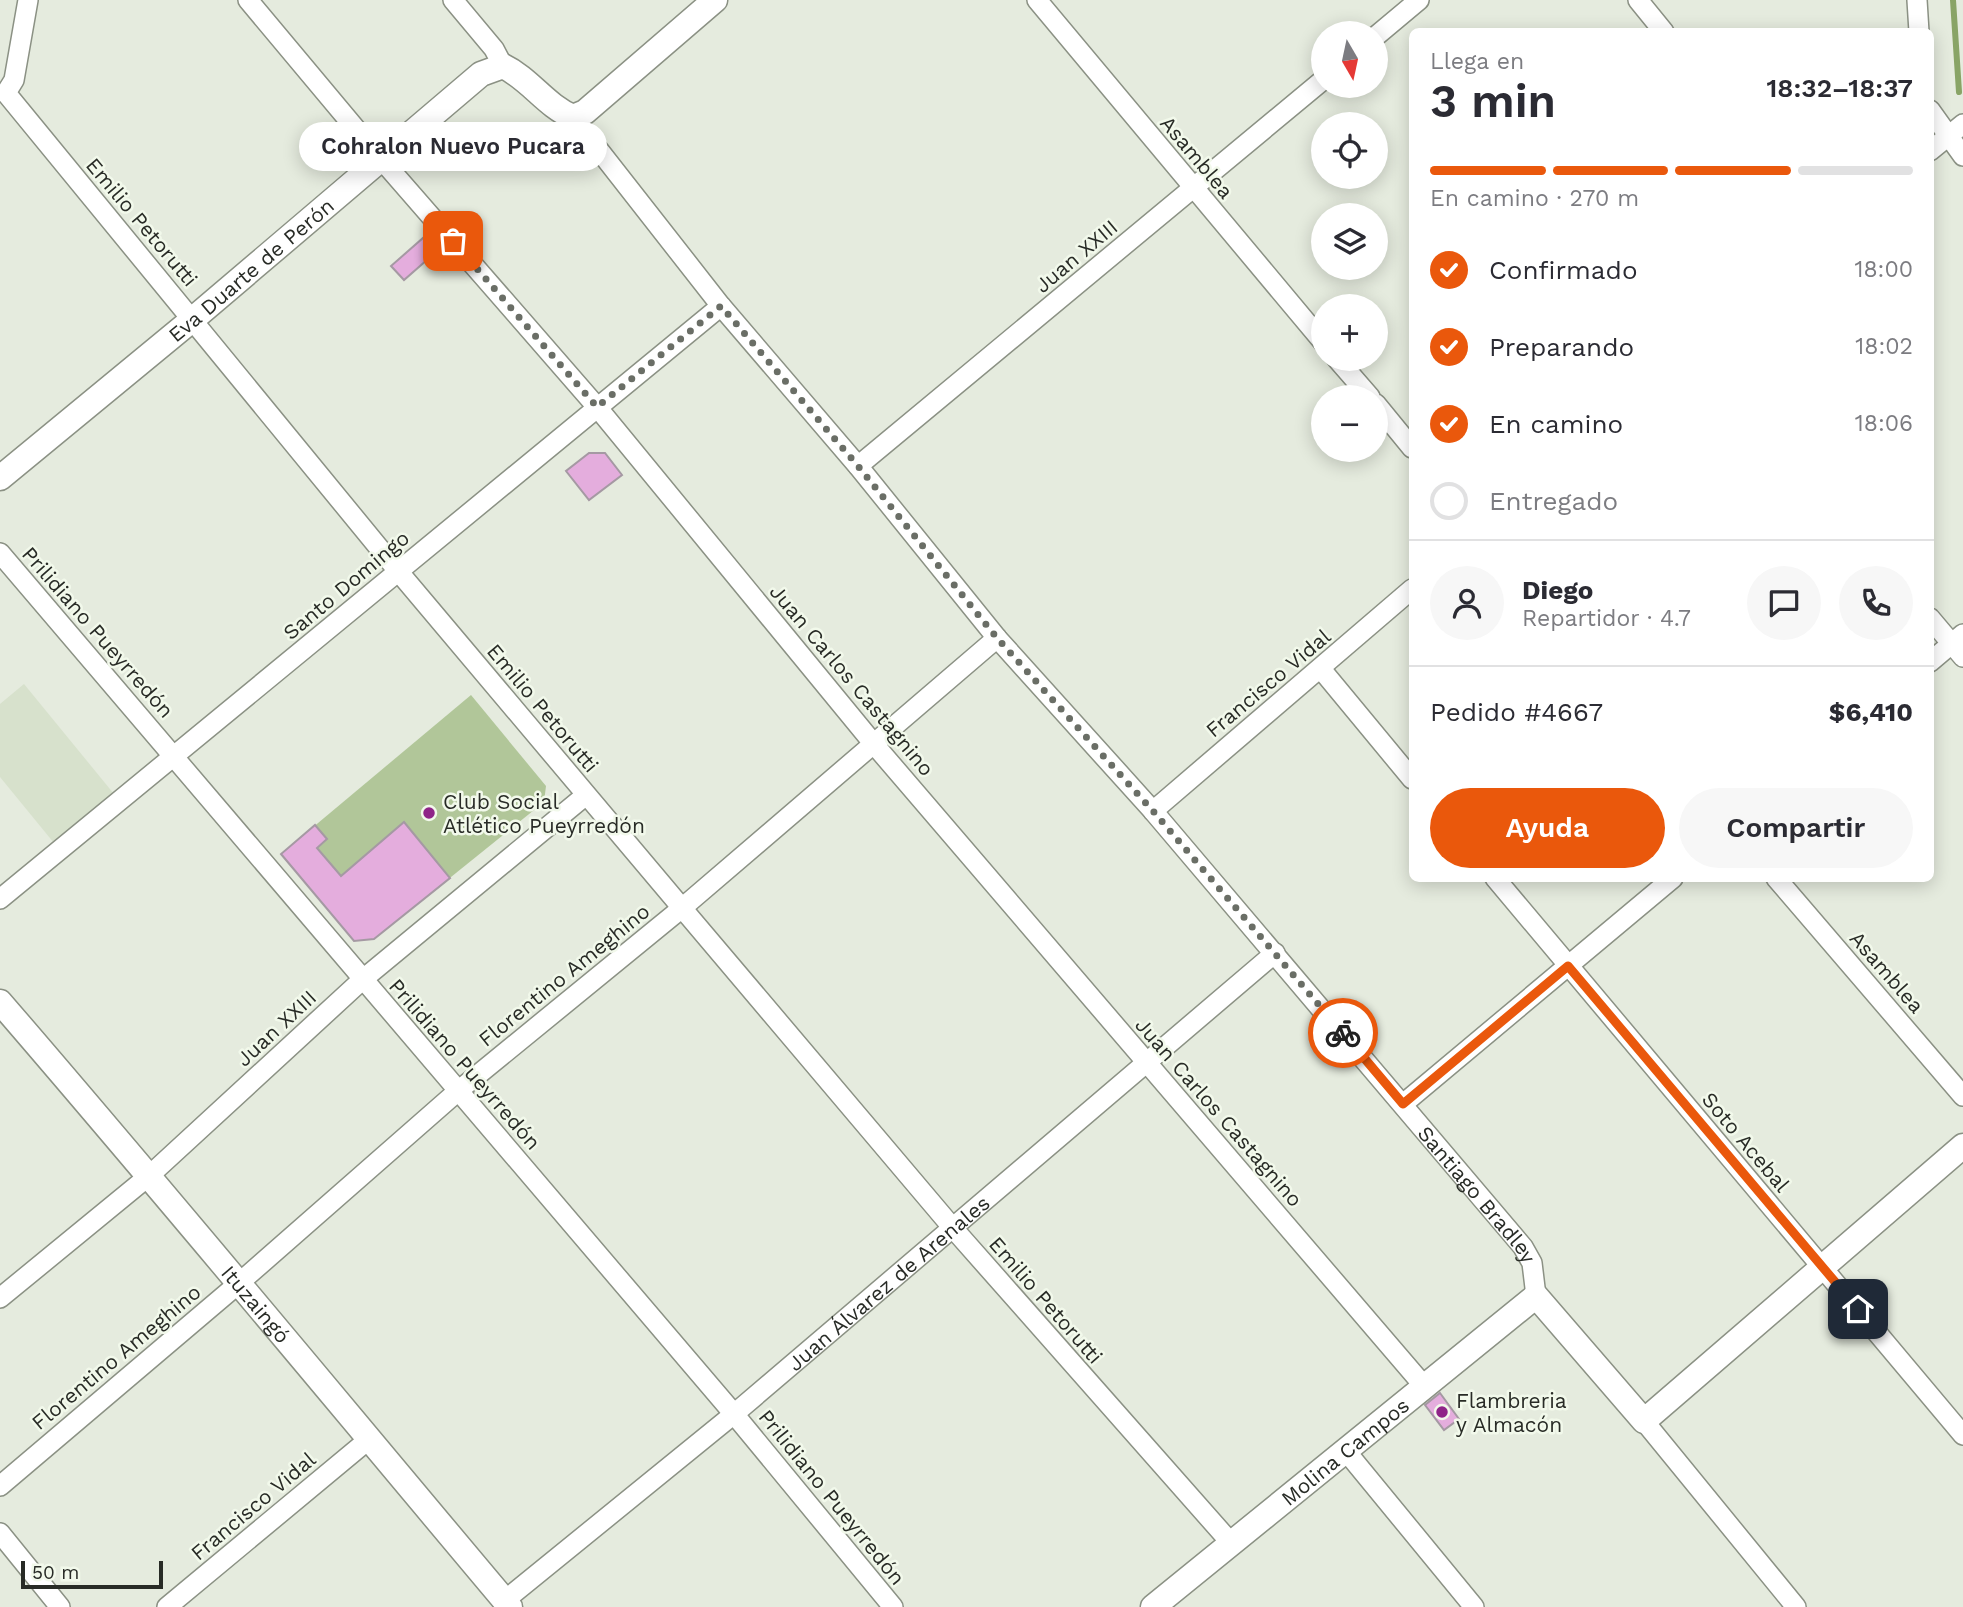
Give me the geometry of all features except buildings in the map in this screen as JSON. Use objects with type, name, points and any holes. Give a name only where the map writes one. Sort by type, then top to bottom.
[{"type":"street","name":"Emilio Petorutti","points":[[29,0],[14,80],[3,95],[193,319],[398,571],[952,1227],[1231,1543]]},
{"type":"street","name":"Juan Carlos Castagnino","points":[[248,0],[381,159],[597,407],[873,743],[1424,1386]]},
{"type":"street","name":"Santiago Bradley","points":[[453,0],[494,49],[503,66],[522,77],[563,113],[573,117],[721,306],[858,466],[997,638],[1153,811],[1523,1247],[1532,1263],[1536,1296],[1644,1420],[1796,1607]]},
{"type":"street","points":[[573,117],[585,112],[715,0]]},
{"type":"street","name":"Asamblea","points":[[1037,0],[1311,328]]},
{"type":"street","points":[[1388,26],[1419,0]]},
{"type":"street","points":[[1638,0],[1661,28]]},
{"type":"street","points":[[1917,0],[1919,28]]},
{"type":"street","name":"Eva Duarte de Perón","points":[[0,478],[193,319],[481,74],[503,66]]},
{"type":"street","name":"Juan XXIII","points":[[858,466],[1311,90]]},
{"type":"street","points":[[1934,113],[1956,130],[1963,156]]},
{"type":"street","points":[[1934,148],[1956,130]]},
{"type":"street","name":"Santo Domingo","points":[[0,899],[721,306]]},
{"type":"street","points":[[1347,371],[1360,385]]},
{"type":"street","points":[[1388,419],[1409,444]]},
{"type":"street","name":"Prilidiano Pueyrredón","points":[[0,553],[734,1414],[892,1607]]},
{"type":"street","name":"Francisco Vidal","points":[[1153,811],[1409,592]]},
{"type":"street","points":[[1934,622],[1959,645],[1934,660]]},
{"type":"street","name":"Florentino Ameghino","points":[[0,1486],[238,1284],[458,1091],[682,908],[997,638]]},
{"type":"street","points":[[1321,669],[1409,775]]},
{"type":"street","name":"Juan XXIII","points":[[0,1298],[150,1175],[362,980],[586,795]]},
{"type":"street","name":"Soto Acebal","points":[[1498,882],[1963,1434]]},
{"type":"street","points":[[1403,1104],[1668,882]]},
{"type":"street","name":"Asamblea","points":[[1779,882],[1963,1096]]},
{"type":"street","name":"Juan Álvarez de Arenales","points":[[504,1605],[734,1414],[1275,953]]},
{"type":"street","name":"Ituzaingó","points":[[0,1002],[150,1175],[504,1605]]},
{"type":"street","points":[[1644,1420],[1963,1146]]},
{"type":"street","name":"Molina Campos","points":[[1154,1607],[1536,1296]]},
{"type":"street","name":"Francisco Vidal","points":[[167,1607],[368,1440]]},
{"type":"street","points":[[1345,1450],[1475,1607]]},
{"type":"street","points":[[0,1533],[60,1607]]},
{"type":"shaded area","points":[[24,684],[114,794],[54,843],[0,777],[0,704]]},
{"type":"green space","name":"Club Social Atlético Pueyrredón","points":[[471,695],[546,786],[544,802],[374,939],[354,941],[281,854]]},
{"type":"waterway","points":[[1953,0],[1959,92]]},
{"type":"way so far","points":[[453,241],[597,407],[721,306],[858,466],[997,638],[1153,811],[1343,1033]]},
{"type":"place","name":"Cohralon Nuevo Pucara","points":[[453,241]]},
{"type":"place","name":"Club Social Atlético Pueyrredón","points":[[429,813]]},
{"type":"place","name":"Flambreria y Almacón","points":[[1442,1412]]},
{"type":"route","points":[[1343,1033],[1403,1104],[1568,966],[1858,1309]]}]
